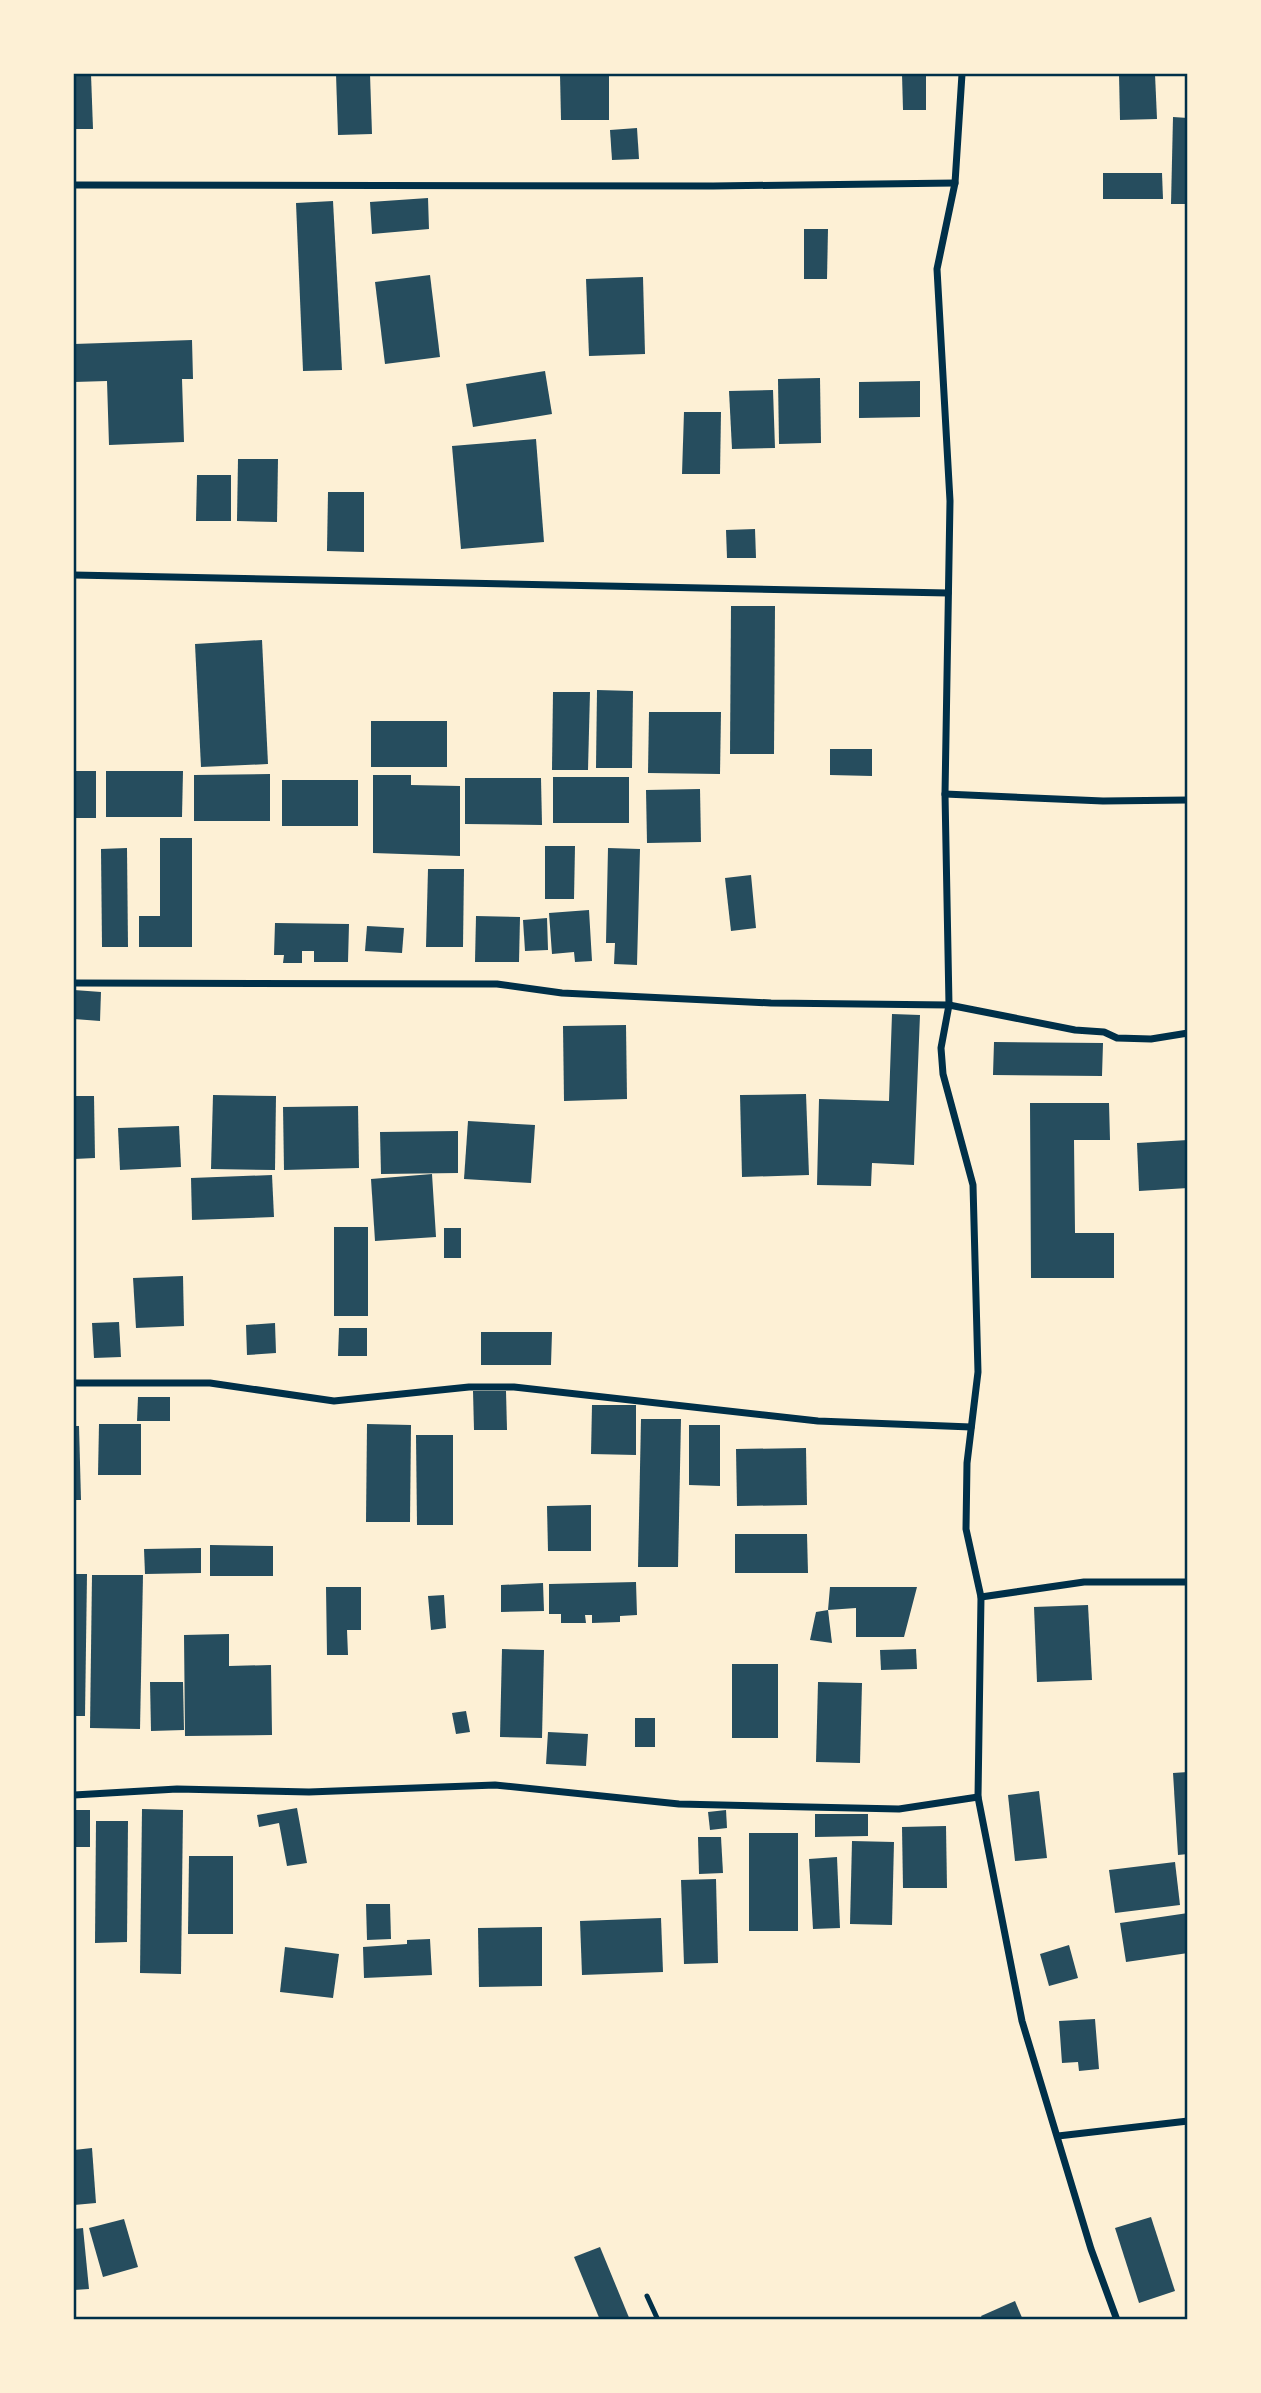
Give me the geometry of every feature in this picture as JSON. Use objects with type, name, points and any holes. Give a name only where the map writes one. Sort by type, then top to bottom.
[{"type":"street","points":[[962,74],[955,183],[937,269],[950,500],[945,794],[949,1005],[941,1048],[943,1074],[973,1185],[978,1372],[967,1463],[966,1529],[981,1597],[978,1797],[1023,2021],[1091,2249],[1117,2319]]},
{"type":"street","points":[[74,186],[713,186],[955,183]]},
{"type":"street","points":[[74,575],[948,593]]},
{"type":"street","points":[[945,794],[1103,801],[1188,800]]},
{"type":"street","points":[[74,983],[497,984],[562,993],[771,1003],[949,1005],[1075,1030],[1104,1032],[1117,1038],[1151,1039],[1188,1033]]},
{"type":"street","points":[[74,1383],[210,1383],[334,1401],[469,1387],[514,1387],[818,1421],[971,1427]]},
{"type":"street","points":[[981,1597],[1084,1582],[1188,1582]]},
{"type":"street","points":[[74,1795],[177,1789],[309,1792],[495,1785],[679,1804],[899,1810],[978,1797]]},
{"type":"street","points":[[1058,2136],[1188,2121]]},
{"type":"lane","points":[[647,2296],[657,2319]]},
{"type":"building","points":[[74,74],[91,74],[93,129],[74,129]]},
{"type":"building","points":[[336,74],[370,74],[372,134],[338,135]]},
{"type":"building","points":[[560,74],[609,74],[609,120],[561,120]]},
{"type":"building","points":[[902,74],[926,74],[926,110],[903,110]]},
{"type":"building","points":[[1119,74],[1155,74],[1157,119],[1120,120]]},
{"type":"building","points":[[1173,117],[1188,118],[1188,204],[1171,204]]},
{"type":"building","points":[[637,128],[639,159],[612,160],[610,130]]},
{"type":"building","points":[[1103,173],[1162,173],[1163,199],[1103,199]]},
{"type":"building","points":[[428,198],[429,229],[372,234],[370,202]]},
{"type":"building","points":[[333,201],[342,370],[303,371],[296,203]]},
{"type":"building","points":[[804,229],[828,229],[827,279],[804,279]]},
{"type":"building","points":[[430,275],[440,357],[385,364],[375,282]]},
{"type":"building","points":[[643,277],[645,354],[589,356],[586,279]]},
{"type":"building","points":[[192,340],[193,379],[182,379],[184,442],[109,445],[107,381],[74,382],[74,344]]},
{"type":"building","points":[[545,371],[552,414],[473,427],[466,384]]},
{"type":"building","points":[[820,378],[821,443],[779,444],[778,379]]},
{"type":"building","points":[[920,381],[920,417],[859,418],[859,382]]},
{"type":"building","points":[[773,390],[775,448],[732,449],[729,391]]},
{"type":"building","points":[[684,412],[721,412],[720,474],[682,474]]},
{"type":"building","points":[[536,439],[544,542],[461,549],[452,446]]},
{"type":"building","points":[[238,459],[278,459],[277,522],[237,521]]},
{"type":"building","points":[[197,475],[231,475],[231,521],[196,521]]},
{"type":"building","points":[[328,492],[364,492],[364,552],[327,551]]},
{"type":"building","points":[[755,529],[756,558],[727,558],[726,530]]},
{"type":"building","points":[[731,606],[775,606],[774,754],[730,754]]},
{"type":"building","points":[[262,640],[268,764],[201,767],[195,644]]},
{"type":"building","points":[[597,690],[633,691],[632,768],[596,768]]},
{"type":"building","points":[[553,692],[590,692],[588,770],[552,770]]},
{"type":"building","points":[[649,712],[721,712],[720,774],[648,773]]},
{"type":"building","points":[[371,721],[447,721],[447,767],[371,767]]},
{"type":"building","points":[[830,749],[872,749],[872,776],[830,775]]},
{"type":"building","points":[[74,771],[96,771],[96,818],[74,818]]},
{"type":"building","points":[[106,771],[183,771],[182,817],[106,817]]},
{"type":"building","points":[[270,774],[270,821],[194,821],[194,775]]},
{"type":"building","points":[[373,775],[411,775],[411,785],[460,786],[460,856],[373,853]]},
{"type":"building","points":[[553,777],[629,777],[629,823],[553,823]]},
{"type":"building","points":[[465,778],[541,778],[542,825],[465,824]]},
{"type":"building","points":[[282,780],[358,780],[358,826],[282,826]]},
{"type":"building","points":[[700,789],[701,842],[647,843],[646,790]]},
{"type":"building","points":[[160,838],[192,838],[192,947],[139,947],[139,916],[160,916]]},
{"type":"building","points":[[545,846],[575,846],[574,899],[545,899]]},
{"type":"building","points":[[127,848],[128,947],[102,947],[101,849]]},
{"type":"building","points":[[608,848],[640,849],[637,965],[614,964],[615,943],[606,943]]},
{"type":"building","points":[[428,869],[464,869],[463,947],[426,947]]},
{"type":"building","points":[[751,875],[756,928],[731,931],[725,878]]},
{"type":"building","points":[[589,910],[592,961],[575,962],[574,952],[552,954],[549,913]]},
{"type":"building","points":[[476,916],[520,917],[519,962],[475,962]]},
{"type":"building","points":[[547,918],[548,950],[525,951],[523,920]]},
{"type":"building","points":[[275,923],[349,924],[348,962],[314,962],[314,951],[302,951],[302,963],[283,963],[284,955],[274,955]]},
{"type":"building","points":[[367,926],[404,928],[402,953],[365,951]]},
{"type":"building","points":[[74,990],[101,992],[100,1021],[74,1019]]},
{"type":"building","points":[[892,1014],[920,1015],[914,1165],[872,1163],[871,1186],[817,1185],[819,1099],[889,1101]]},
{"type":"building","points":[[626,1025],[627,1099],[564,1101],[563,1026]]},
{"type":"building","points":[[994,1042],[1103,1043],[1102,1076],[993,1075]]},
{"type":"building","points":[[806,1094],[809,1175],[742,1177],[740,1095]]},
{"type":"building","points":[[213,1095],[276,1096],[275,1170],[211,1169]]},
{"type":"building","points":[[74,1096],[94,1096],[95,1158],[74,1159]]},
{"type":"building","points":[[1030,1103],[1109,1103],[1110,1140],[1074,1140],[1075,1233],[1114,1233],[1114,1278],[1031,1278]]},
{"type":"building","points":[[358,1106],[359,1168],[284,1170],[283,1107]]},
{"type":"building","points":[[468,1121],[535,1125],[531,1183],[464,1179]]},
{"type":"building","points":[[179,1126],[181,1167],[120,1170],[118,1128]]},
{"type":"building","points":[[458,1131],[458,1173],[381,1174],[380,1132]]},
{"type":"building","points":[[1188,1140],[1188,1188],[1139,1191],[1137,1143]]},
{"type":"building","points":[[432,1174],[436,1237],[375,1241],[371,1179]]},
{"type":"building","points":[[272,1175],[274,1217],[192,1220],[191,1178]]},
{"type":"building","points":[[334,1227],[368,1227],[368,1316],[334,1316]]},
{"type":"building","points":[[444,1228],[461,1228],[461,1258],[444,1258]]},
{"type":"building","points":[[183,1276],[184,1326],[136,1328],[133,1278]]},
{"type":"building","points":[[119,1322],[121,1357],[94,1358],[92,1323]]},
{"type":"building","points":[[275,1323],[276,1353],[247,1355],[246,1325]]},
{"type":"building","points":[[339,1328],[367,1328],[367,1356],[338,1356]]},
{"type":"building","points":[[481,1332],[552,1332],[551,1365],[481,1365]]},
{"type":"building","points":[[473,1391],[506,1391],[507,1430],[474,1430]]},
{"type":"building","points":[[138,1397],[170,1397],[170,1421],[137,1421]]},
{"type":"building","points":[[592,1405],[636,1405],[636,1455],[591,1454]]},
{"type":"building","points":[[641,1419],[681,1419],[678,1567],[638,1567]]},
{"type":"building","points":[[99,1424],[141,1424],[141,1475],[98,1475]]},
{"type":"building","points":[[367,1424],[411,1425],[410,1522],[366,1522]]},
{"type":"building","points":[[689,1425],[720,1425],[720,1486],[689,1485]]},
{"type":"building","points":[[74,1426],[79,1426],[81,1500],[74,1500]]},
{"type":"building","points":[[416,1435],[453,1435],[453,1525],[417,1525]]},
{"type":"building","points":[[806,1448],[807,1505],[737,1506],[736,1449]]},
{"type":"building","points":[[591,1505],[591,1551],[548,1551],[547,1506]]},
{"type":"building","points":[[735,1534],[807,1534],[808,1573],[735,1573]]},
{"type":"building","points":[[210,1545],[273,1546],[273,1576],[210,1576]]},
{"type":"building","points":[[201,1548],[201,1573],[145,1574],[144,1549]]},
{"type":"building","points":[[74,1574],[87,1574],[85,1716],[74,1716]]},
{"type":"building","points":[[92,1575],[143,1575],[140,1729],[90,1728]]},
{"type":"building","points":[[636,1582],[637,1615],[620,1616],[620,1622],[592,1623],[592,1615],[585,1615],[586,1623],[561,1623],[561,1614],[549,1614],[549,1584]]},
{"type":"building","points":[[543,1583],[544,1611],[501,1612],[501,1585]]},
{"type":"building","points":[[326,1587],[361,1587],[361,1630],[347,1630],[348,1655],[327,1655]]},
{"type":"building","points":[[830,1587],[917,1587],[904,1637],[856,1637],[856,1608],[828,1610]]},
{"type":"building","points":[[444,1595],[446,1628],[431,1630],[428,1596]]},
{"type":"building","points":[[1088,1605],[1092,1680],[1037,1682],[1034,1607]]},
{"type":"building","points":[[828,1610],[832,1643],[810,1640],[816,1612]]},
{"type":"building","points":[[229,1634],[229,1666],[271,1665],[272,1735],[185,1736],[184,1635]]},
{"type":"building","points":[[502,1649],[544,1650],[542,1738],[500,1737]]},
{"type":"building","points":[[916,1649],[917,1669],[881,1670],[880,1650]]},
{"type":"building","points":[[732,1664],[778,1664],[778,1738],[732,1738]]},
{"type":"building","points":[[150,1682],[183,1682],[184,1730],[151,1731]]},
{"type":"building","points":[[818,1682],[862,1683],[860,1763],[816,1762]]},
{"type":"building","points":[[466,1711],[470,1732],[456,1734],[452,1713]]},
{"type":"building","points":[[635,1718],[655,1718],[655,1747],[635,1747]]},
{"type":"building","points":[[548,1732],[588,1734],[586,1766],[546,1764]]},
{"type":"building","points":[[1188,1772],[1188,1854],[1178,1855],[1173,1773]]},
{"type":"building","points":[[1039,1791],[1047,1858],[1015,1861],[1008,1795]]},
{"type":"building","points":[[297,1808],[307,1863],[287,1866],[279,1823],[259,1827],[257,1815]]},
{"type":"building","points":[[142,1809],[183,1810],[181,1974],[140,1973]]},
{"type":"building","points":[[74,1810],[90,1810],[90,1847],[74,1847]]},
{"type":"building","points":[[726,1810],[727,1828],[710,1830],[708,1812]]},
{"type":"building","points":[[815,1814],[868,1814],[868,1836],[815,1837]]},
{"type":"building","points":[[96,1821],[128,1821],[127,1942],[95,1943]]},
{"type":"building","points":[[946,1826],[947,1888],[903,1888],[902,1827]]},
{"type":"building","points":[[749,1833],[798,1833],[798,1931],[749,1931]]},
{"type":"building","points":[[698,1837],[721,1837],[723,1873],[699,1874]]},
{"type":"building","points":[[852,1841],[894,1842],[892,1925],[850,1924]]},
{"type":"building","points":[[189,1856],[233,1856],[233,1934],[188,1934]]},
{"type":"building","points":[[837,1857],[840,1928],[813,1929],[809,1859]]},
{"type":"building","points":[[1175,1862],[1180,1905],[1115,1913],[1109,1870]]},
{"type":"building","points":[[716,1879],[718,1963],[684,1964],[681,1880]]},
{"type":"building","points":[[366,1904],[390,1904],[391,1939],[367,1940]]},
{"type":"building","points":[[1188,1913],[1188,1953],[1126,1962],[1120,1923]]},
{"type":"building","points":[[661,1918],[663,1972],[582,1975],[580,1921]]},
{"type":"building","points":[[542,1927],[542,1986],[479,1987],[478,1928]]},
{"type":"building","points":[[430,1939],[432,1975],[364,1978],[363,1947],[407,1944],[407,1940]]},
{"type":"building","points":[[1069,1945],[1078,1978],[1049,1986],[1040,1954]]},
{"type":"building","points":[[285,1947],[339,1954],[333,1998],[280,1992]]},
{"type":"building","points":[[1095,2019],[1099,2069],[1079,2071],[1078,2062],[1062,2063],[1059,2021]]},
{"type":"building","points":[[92,2148],[96,2203],[74,2205],[74,2150]]},
{"type":"building","points":[[1151,2217],[1175,2291],[1139,2303],[1115,2228]]},
{"type":"building","points":[[124,2219],[138,2267],[103,2277],[89,2228]]},
{"type":"building","points":[[83,2228],[89,2289],[74,2290],[74,2229]]},
{"type":"building","points":[[600,2247],[630,2320],[600,2320],[574,2257]]},
{"type":"building","points":[[1015,2301],[1023,2320],[983,2320],[981,2316]]}]
